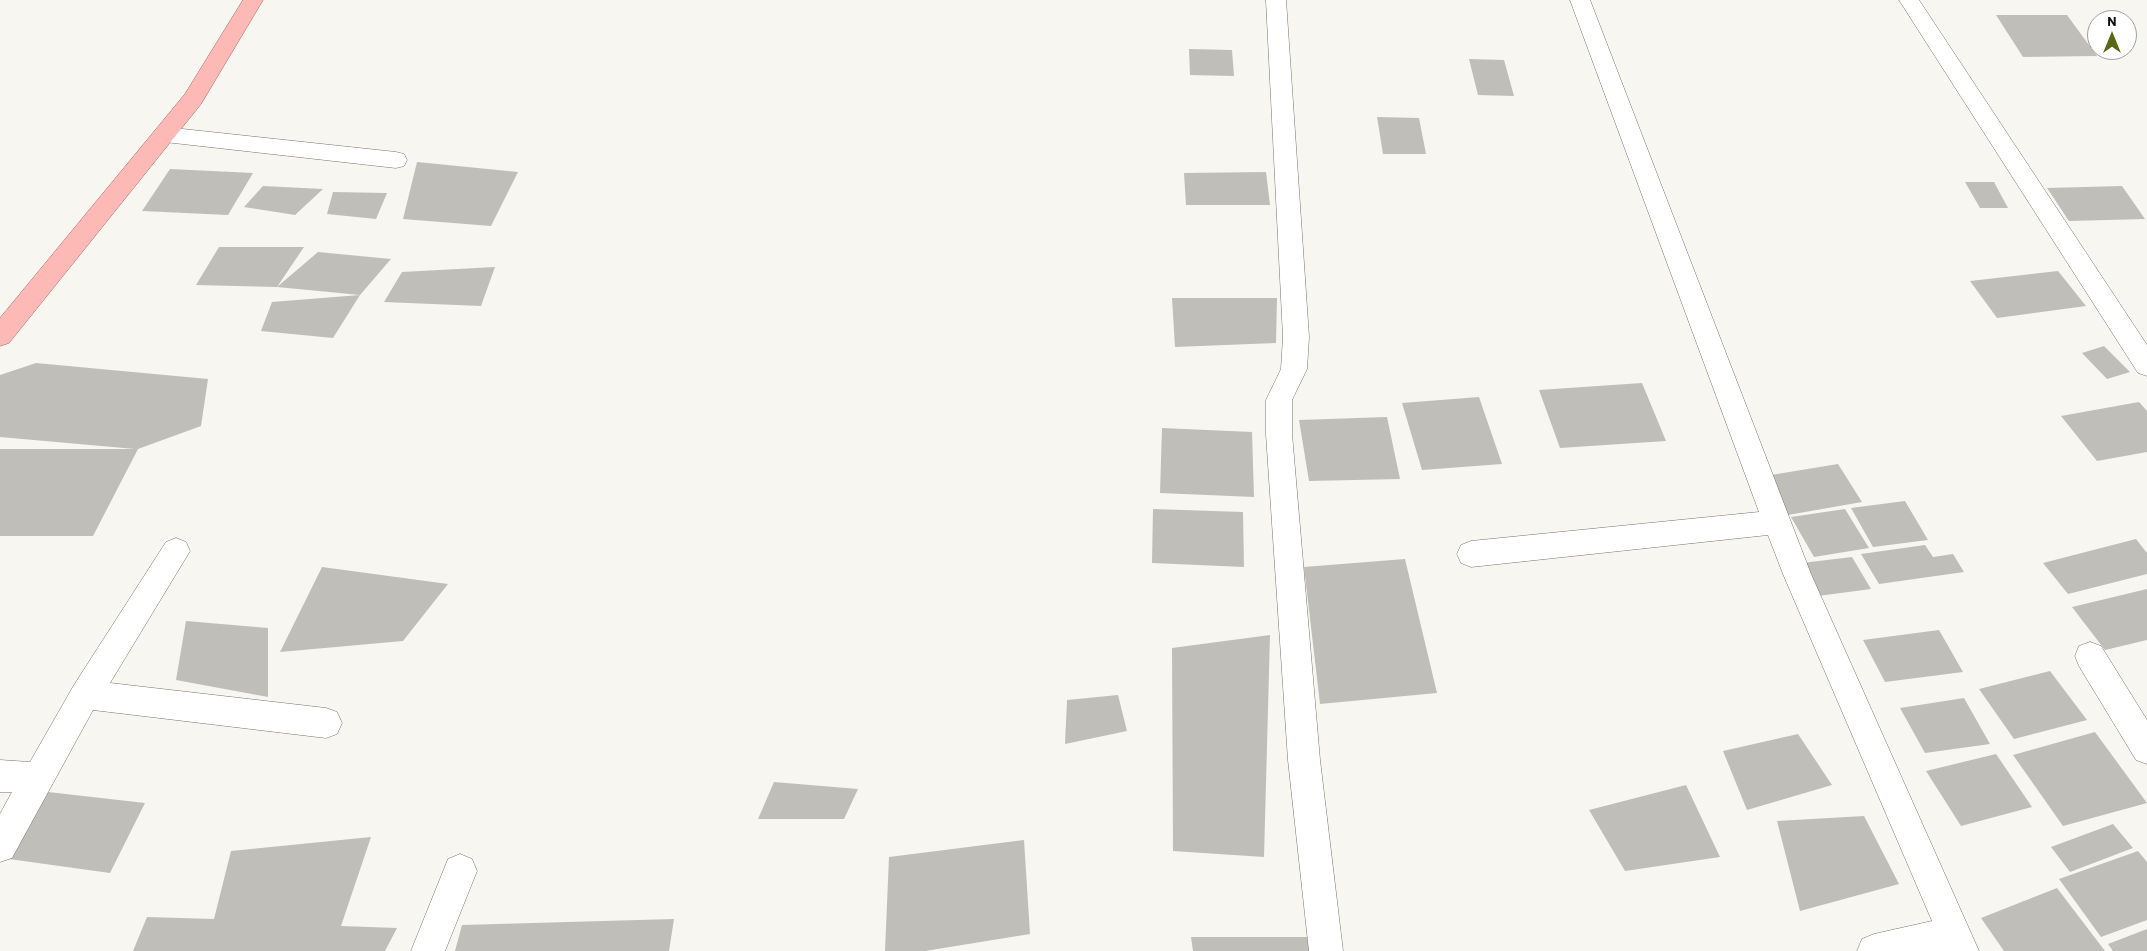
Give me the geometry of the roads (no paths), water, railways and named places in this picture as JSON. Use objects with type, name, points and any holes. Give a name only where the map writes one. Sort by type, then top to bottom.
[{"type":"main road","points":[[0,336],[193,99],[253,0]]},
{"type":"street","points":[[1276,0],[1296,337],[1294,369],[1279,400],[1280,434],[1304,760],[1326,951]]},
{"type":"street","points":[[1580,0],[1796,574],[1958,942],[1874,951]]},
{"type":"street","points":[[1909,0],[2147,366]]},
{"type":"street","points":[[164,134],[396,160]]},
{"type":"street","points":[[1471,554],[1778,522]]},
{"type":"street","points":[[0,846],[85,695],[176,550]]},
{"type":"street","points":[[2090,656],[2147,749]]},
{"type":"street","points":[[85,695],[326,723]]},
{"type":"street","points":[[0,776],[38,778]]},
{"type":"street","points":[[428,951],[460,871]]}]
